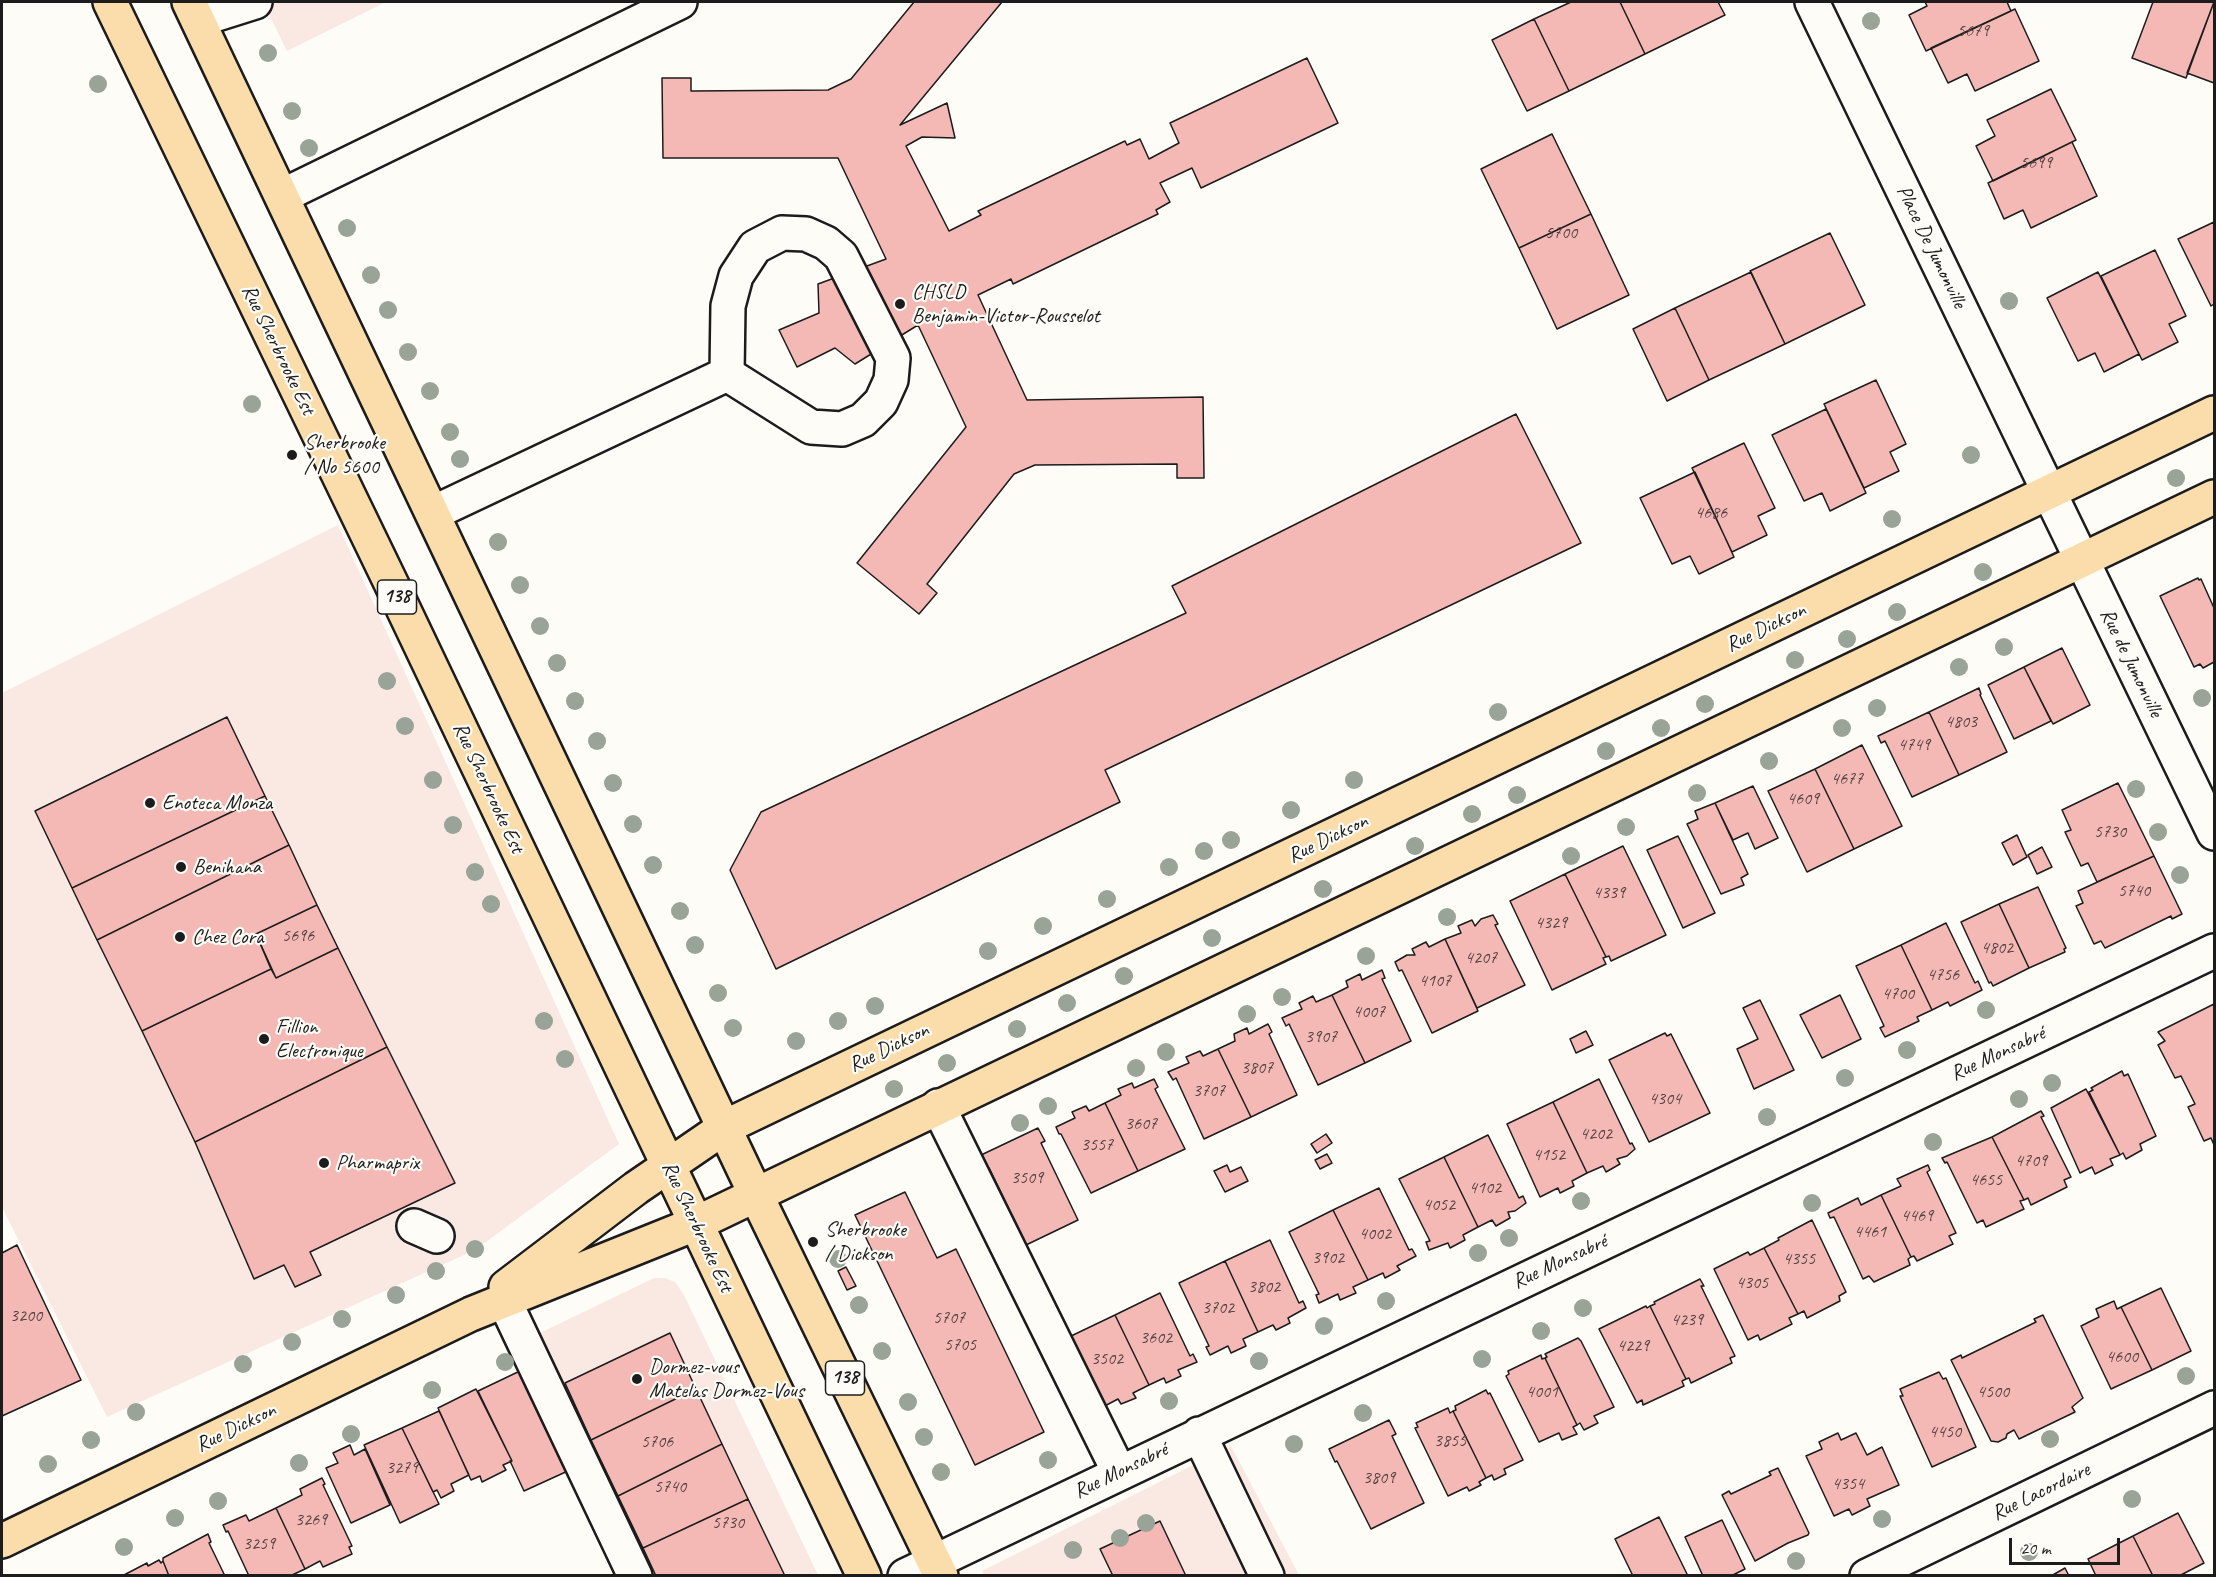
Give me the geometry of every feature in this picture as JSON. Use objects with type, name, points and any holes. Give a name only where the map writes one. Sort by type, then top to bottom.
[{"type":"main road","name":"Rue Sherbrooke Est","points":[[110,2],[864,1575]]},
{"type":"main road","name":"138","points":[[194,11],[725,1127],[927,1571]]},
{"type":"main road","name":"Rue Dickson","points":[[471,1314],[668,1165],[725,1127],[2214,413]]},
{"type":"main road","name":"Rue Dickson","points":[[2,1541],[471,1314],[695,1224],[2214,496]]},
{"type":"street","points":[[194,11],[255,2]]},
{"type":"street","points":[[282,196],[680,2]]},
{"type":"street","name":"Place De Jumonville","points":[[1812,2],[2049,493]]},
{"type":"street","points":[[782,233],[806,234],[826,243],[841,256],[893,358],[891,380],[881,402],[863,420],[842,429],[811,427],[727,374],[728,306],[736,276],[755,247],[782,233]]},
{"type":"street","points":[[433,513],[727,374]]},
{"type":"street","name":"Rue de Jumonville","points":[[2049,493],[2214,833]]},
{"type":"street","name":"Rue Monsabré","points":[[927,1571],[1119,1472],[2214,951]]},
{"type":"street","points":[[938,1106],[1119,1472]]},
{"type":"street","points":[[504,1300],[635,1575]]},
{"type":"street","name":"Rue Lacordaire","points":[[1867,1575],[2214,1408]]},
{"type":"street","points":[[1199,1434],[1267,1575]]},
{"type":"shaded area","points":[[263,2],[386,2],[287,51]]},
{"type":"shaded area","points":[[338,525],[619,1144],[475,1250],[107,1417],[2,1207],[2,693]]},
{"type":"shaded area","points":[[654,1278],[665,1278],[675,1282],[684,1295],[818,1575],[613,1575],[513,1346]]},
{"type":"shaded area","points":[[1231,1446],[1299,1575],[984,1576],[982,1571]]},
{"type":"building","name":"CHSLD Benjamin-Victor-Rousselot","points":[[914,2],[1002,2],[900,125],[947,103],[955,138],[922,137],[906,146],[949,231],[981,215],[978,211],[1125,141],[1127,145],[1140,139],[1149,159],[1179,143],[1170,123],[1307,58],[1338,123],[1201,188],[1192,168],[1160,183],[1170,202],[1156,210],[1158,214],[1013,284],[1011,279],[978,295],[1027,400],[1203,397],[1204,478],[1177,478],[1177,464],[1035,465],[1014,474],[927,584],[937,593],[919,614],[857,563],[966,427],[918,325],[855,364],[835,348],[797,367],[779,330],[819,313],[818,284],[886,259],[838,158],[663,158],[662,78],[691,78],[691,91],[828,90],[851,79]]},
{"type":"building","points":[[1571,2],[1620,2],[1645,54],[1569,91],[1534,19]]},
{"type":"building","points":[[1620,2],[1718,2],[1725,15],[1645,54]]},
{"type":"building","points":[[1925,2],[2007,2],[2011,11],[1926,51],[1909,15],[1927,6]]},
{"type":"building","points":[[2153,2],[2214,2],[2186,78],[2132,58]]},
{"type":"building","points":[[2214,2],[2214,83],[2187,73]]},
{"type":"building","points":[[2015,9],[2039,61],[1975,91],[1967,74],[1948,83],[1931,48]]},
{"type":"building","points":[[1534,19],[1569,91],[1527,111],[1492,40]]},
{"type":"building","points":[[2051,89],[2076,140],[1993,181],[1976,146],[1995,136],[1987,120]]},
{"type":"building","points":[[1552,134],[1591,214],[1519,248],[1481,169]]},
{"type":"building","points":[[2072,142],[2097,196],[2031,228],[2023,210],[2004,219],[1988,183]]},
{"type":"building","points":[[1591,214],[1629,295],[1557,329],[1519,248]]},
{"type":"building","points":[[2214,222],[2214,304],[2211,306],[2178,239]]},
{"type":"building","points":[[1830,233],[1865,305],[1785,344],[1750,271]]},
{"type":"building","points":[[2155,250],[2186,316],[2169,324],[2178,342],[2142,360],[2101,276]]},
{"type":"building","points":[[1751,272],[1785,344],[1709,380],[1675,308]]},
{"type":"building","points":[[2098,272],[2139,354],[2104,372],[2095,353],[2078,361],[2047,298]]},
{"type":"building","points":[[1675,308],[1709,380],[1667,401],[1633,329]]},
{"type":"building","points":[[1876,380],[1906,444],[1890,452],[1899,471],[1864,488],[1824,404]]},
{"type":"building","points":[[1826,409],[1866,493],[1830,511],[1822,493],[1804,501],[1772,435]]},
{"type":"building","points":[[1516,414],[1581,543],[1105,770],[1120,802],[776,969],[730,870],[761,812],[1186,613],[1172,586]]},
{"type":"building","points":[[1744,443],[1775,508],[1758,516],[1767,535],[1732,552],[1692,468]]},
{"type":"building","points":[[1695,472],[1734,557],[1699,574],[1690,556],[1672,564],[1640,498]]},
{"type":"building","points":[[2198,578],[2201,579],[2214,608],[2214,662],[2203,668],[2200,664],[2194,667],[2160,596]]},
{"type":"building","points":[[2062,648],[2090,705],[2053,724],[2024,667]]},
{"type":"building","points":[[2024,667],[2051,721],[2014,739],[1988,685]]},
{"type":"building","points":[[1979,688],[1980,695],[2007,752],[1959,775],[1929,712]]},
{"type":"building","points":[[1929,712],[1959,775],[1912,797],[1885,741],[1881,743],[1878,736]]},
{"type":"building","name":"Enoteca Monza","points":[[227,717],[265,796],[72,888],[35,811]]},
{"type":"building","points":[[1862,745],[1902,826],[1854,849],[1815,769]]},
{"type":"building","points":[[1815,769],[1854,849],[1807,872],[1768,791]]},
{"type":"building","points":[[2118,783],[2154,856],[2097,882],[2088,863],[2081,866],[2065,832],[2071,830],[2062,810]]},
{"type":"building","points":[[1753,786],[1778,838],[1755,849],[1748,833],[1733,840],[1715,803]]},
{"type":"building","name":"Benihana","points":[[265,796],[289,845],[97,940],[72,888]]},
{"type":"building","points":[[1715,803],[1748,874],[1741,878],[1744,885],[1721,894],[1687,824],[1698,819],[1695,811]]},
{"type":"building","points":[[2017,835],[2027,857],[2013,865],[2002,843]]},
{"type":"building","points":[[1678,836],[1715,913],[1683,928],[1647,850]]},
{"type":"building","name":"Chez Cora","points":[[289,845],[317,905],[256,934],[271,969],[142,1031],[97,940]]},
{"type":"building","points":[[1623,846],[1666,935],[1611,961],[1609,956],[1606,957],[1565,874]]},
{"type":"building","points":[[2042,847],[2052,867],[2037,874],[2028,855]]},
{"type":"building","points":[[2154,856],[2182,914],[2172,919],[2171,916],[2105,948],[2101,941],[2094,944],[2076,906],[2083,903],[2078,891]]},
{"type":"building","points":[[1565,874],[1606,957],[1603,958],[1606,964],[1552,990],[1510,901]]},
{"type":"building","points":[[2038,887],[2066,948],[2065,952],[2029,968],[1999,904]]},
{"type":"building","points":[[1999,904],[2029,968],[1993,986],[1991,982],[1989,983],[1961,922]]},
{"type":"building","points":[[317,905],[338,948],[276,978],[256,934]]},
{"type":"building","points":[[1493,915],[1498,924],[1495,925],[1525,985],[1477,1008],[1445,939],[1461,933],[1458,926],[1472,920],[1475,926],[1481,919]]},
{"type":"building","points":[[1946,923],[1975,983],[1978,981],[1982,990],[1950,1006],[1948,1002],[1932,1010],[1901,945]]},
{"type":"building","points":[[1445,939],[1478,1011],[1432,1033],[1402,970],[1399,971],[1395,962],[1407,955],[1415,955],[1412,949],[1426,942],[1429,947]]},
{"type":"building","points":[[1901,945],[1932,1010],[1917,1017],[1919,1021],[1885,1037],[1880,1028],[1884,1026],[1856,966]]},
{"type":"building","name":"Fillion Electronique","points":[[338,948],[387,1047],[195,1142],[142,1031],[271,969],[276,978]]},
{"type":"building","points":[[1382,970],[1385,978],[1382,979],[1411,1041],[1365,1063],[1332,995],[1348,987],[1346,981],[1360,974],[1362,980]]},
{"type":"building","points":[[1332,995],[1365,1063],[1318,1085],[1289,1024],[1286,1026],[1282,1018],[1302,1009],[1299,1003],[1313,996],[1316,1002]]},
{"type":"building","points":[[1840,995],[1861,1039],[1822,1058],[1800,1015]]},
{"type":"building","points":[[1760,1000],[1794,1070],[1754,1089],[1737,1049],[1758,1039],[1743,1008]]},
{"type":"building","points":[[2214,1004],[2214,1145],[2211,1138],[2204,1141],[2188,1107],[2195,1104],[2181,1076],[2175,1078],[2158,1045],[2165,1041],[2158,1032]]},
{"type":"building","points":[[1268,1024],[1272,1032],[1269,1034],[1297,1095],[1251,1117],[1218,1049],[1235,1041],[1234,1034],[1247,1028],[1249,1034]]},
{"type":"building","points":[[1586,1031],[1593,1045],[1576,1053],[1570,1039]]},
{"type":"building","points":[[1665,1033],[1667,1036],[1671,1034],[1710,1113],[1649,1142],[1609,1060]]},
{"type":"building","name":"Pharmaprix","points":[[387,1047],[455,1183],[310,1252],[321,1275],[295,1287],[284,1265],[254,1279],[195,1142]]},
{"type":"building","points":[[1218,1049],[1251,1117],[1204,1139],[1176,1078],[1173,1080],[1168,1072],[1189,1063],[1186,1057],[1200,1051],[1203,1056]]},
{"type":"building","points":[[2122,1071],[2124,1076],[2128,1074],[2156,1136],[2140,1144],[2142,1150],[2126,1159],[2123,1153],[2120,1155],[2089,1092],[2093,1090],[2091,1088]]},
{"type":"building","points":[[1154,1079],[1158,1087],[1155,1089],[1185,1149],[1138,1171],[1105,1103],[1121,1095],[1118,1089],[1132,1083],[1134,1088]]},
{"type":"building","points":[[1599,1079],[1630,1144],[1632,1143],[1635,1149],[1627,1156],[1617,1159],[1620,1164],[1606,1172],[1603,1166],[1587,1173],[1553,1102]]},
{"type":"building","points":[[2086,1089],[2120,1155],[2110,1159],[2113,1165],[2095,1174],[2092,1167],[2080,1173],[2051,1108]]},
{"type":"building","points":[[1553,1102],[1587,1173],[1572,1181],[1574,1186],[1560,1193],[1558,1188],[1540,1197],[1507,1124]]},
{"type":"building","points":[[1105,1103],[1138,1171],[1091,1193],[1056,1127],[1075,1118],[1072,1112],[1086,1106],[1089,1111]]},
{"type":"building","points":[[2041,1111],[2044,1116],[2041,1117],[2071,1177],[2064,1180],[2067,1187],[2031,1205],[2028,1198],[2024,1200],[1992,1137]]},
{"type":"building","points":[[1038,1128],[1045,1141],[1041,1143],[1078,1220],[1026,1245],[989,1168],[985,1170],[979,1156]]},
{"type":"building","points":[[1326,1134],[1332,1143],[1317,1153],[1311,1144]]},
{"type":"building","points":[[1488,1135],[1519,1198],[1523,1196],[1526,1203],[1515,1211],[1508,1212],[1510,1218],[1496,1226],[1492,1220],[1478,1227],[1444,1157]]},
{"type":"building","points":[[1992,1137],[2024,1200],[2020,1201],[2024,1209],[1986,1227],[1983,1220],[1977,1223],[1947,1162],[1945,1163],[1942,1158]]},
{"type":"building","points":[[1327,1154],[1332,1163],[1320,1169],[1315,1160]]},
{"type":"building","points":[[1444,1157],[1478,1227],[1463,1235],[1465,1240],[1450,1248],[1448,1243],[1429,1250],[1426,1242],[1430,1241],[1399,1179]]},
{"type":"building","points":[[1227,1165],[1230,1172],[1241,1167],[1248,1181],[1225,1192],[1214,1171]]},
{"type":"building","points":[[1928,1165],[1930,1170],[1927,1172],[1956,1233],[1949,1236],[1953,1244],[1917,1261],[1914,1256],[1911,1257],[1881,1195],[1901,1186],[1897,1179]]},
{"type":"building","points":[[1379,1188],[1409,1250],[1412,1249],[1416,1256],[1397,1266],[1400,1270],[1385,1278],[1383,1273],[1368,1280],[1333,1210]]},
{"type":"building","points":[[905,1192],[937,1258],[956,1249],[1044,1432],[975,1465],[855,1215]]},
{"type":"building","points":[[1881,1195],[1911,1257],[1908,1259],[1910,1265],[1874,1282],[1869,1276],[1863,1279],[1834,1217],[1830,1218],[1828,1213],[1858,1198],[1861,1205]]},
{"type":"building","points":[[1333,1210],[1368,1280],[1353,1287],[1356,1293],[1340,1300],[1338,1294],[1319,1303],[1316,1295],[1319,1294],[1289,1232]]},
{"type":"building","points":[[1812,1220],[1846,1292],[1839,1296],[1840,1301],[1807,1318],[1804,1311],[1798,1314],[1764,1248]]},
{"type":"building","points":[[1270,1240],[1299,1303],[1303,1301],[1306,1308],[1288,1318],[1290,1323],[1276,1330],[1273,1325],[1258,1332],[1225,1261]]},
{"type":"building","points":[[17,1245],[81,1380],[2,1416],[2,1253]]},
{"type":"building","points":[[1764,1248],[1798,1314],[1789,1318],[1792,1324],[1760,1340],[1758,1335],[1748,1340],[1714,1269],[1748,1252],[1750,1255]]},
{"type":"building","points":[[1225,1261],[1258,1332],[1243,1339],[1246,1346],[1231,1353],[1228,1346],[1210,1355],[1206,1347],[1209,1346],[1179,1283]]},
{"type":"building","points":[[846,1267],[856,1286],[847,1290],[838,1271]]},
{"type":"building","points":[[1700,1279],[1704,1286],[1701,1286],[1735,1356],[1730,1358],[1732,1363],[1691,1383],[1689,1378],[1686,1379],[1650,1306]]},
{"type":"building","points":[[2161,1288],[2191,1351],[2152,1370],[2121,1307]]},
{"type":"building","points":[[1160,1293],[1190,1356],[1193,1354],[1197,1362],[1178,1370],[1181,1376],[1166,1383],[1164,1378],[1149,1385],[1115,1315]]},
{"type":"building","points":[[2114,1301],[2117,1309],[2121,1307],[2152,1370],[2111,1389],[2081,1326],[2099,1317],[2096,1309]]},
{"type":"building","points":[[1646,1306],[1647,1308],[1650,1306],[1686,1379],[1682,1381],[1684,1386],[1643,1405],[1642,1400],[1637,1403],[1599,1329]]},
{"type":"building","points":[[1115,1315],[1149,1385],[1133,1393],[1136,1398],[1121,1404],[1118,1399],[1099,1409],[1069,1337]]},
{"type":"building","points":[[2043,1315],[2083,1398],[2072,1407],[2075,1412],[2019,1439],[2014,1430],[1998,1442],[1991,1441],[1951,1360],[1961,1355],[1962,1358],[2036,1322],[2034,1319]]},
{"type":"building","points":[[670,1333],[696,1389],[591,1440],[565,1383]]},
{"type":"building","points":[[1578,1338],[1614,1407],[1594,1416],[1598,1423],[1584,1430],[1580,1423],[1577,1425],[1545,1358],[1547,1357],[1545,1354]]},
{"type":"building","points":[[1541,1355],[1542,1359],[1545,1358],[1577,1425],[1573,1427],[1577,1434],[1562,1440],[1559,1433],[1539,1442],[1506,1376],[1509,1374],[1508,1371]]},
{"type":"building","points":[[522,1370],[570,1470],[524,1491],[478,1391]]},
{"type":"building","points":[[1939,1372],[1943,1379],[1946,1378],[1976,1447],[1932,1467],[1900,1396],[1903,1396],[1900,1389]]},
{"type":"building","points":[[476,1389],[512,1461],[503,1465],[506,1470],[482,1482],[480,1476],[471,1480],[438,1408]]},
{"type":"building","points":[[696,1389],[722,1444],[618,1496],[591,1440]]},
{"type":"building","points":[[1486,1390],[1488,1394],[1490,1393],[1523,1460],[1504,1469],[1506,1474],[1494,1480],[1492,1475],[1486,1478],[1453,1411],[1456,1410],[1455,1406]]},
{"type":"building","points":[[1448,1408],[1450,1413],[1453,1411],[1486,1478],[1479,1482],[1481,1485],[1469,1491],[1467,1487],[1448,1496],[1415,1428],[1418,1427],[1416,1423]]},
{"type":"building","points":[[439,1411],[469,1475],[451,1484],[454,1491],[441,1498],[437,1490],[433,1492],[402,1428]]},
{"type":"building","points":[[1389,1420],[1396,1434],[1392,1436],[1424,1503],[1371,1529],[1329,1449]]},
{"type":"building","points":[[402,1428],[439,1504],[400,1523],[364,1445]]},
{"type":"building","points":[[1838,1433],[1841,1440],[1856,1433],[1867,1455],[1882,1447],[1899,1485],[1867,1499],[1870,1506],[1852,1515],[1849,1509],[1834,1516],[1806,1456],[1822,1449],[1819,1442]]},
{"type":"building","points":[[722,1444],[748,1499],[643,1548],[618,1496]]},
{"type":"building","points":[[350,1445],[354,1455],[365,1449],[390,1505],[351,1523],[326,1468],[338,1463],[333,1453]]},
{"type":"building","points":[[1778,1468],[1809,1533],[1755,1561],[1722,1495],[1729,1491],[1731,1494],[1771,1475],[1769,1472]]},
{"type":"building","points":[[322,1478],[325,1484],[323,1485],[352,1546],[349,1547],[352,1554],[323,1567],[320,1561],[305,1569],[276,1508],[302,1495],[300,1489]]},
{"type":"building","points":[[748,1499],[785,1576],[656,1576],[643,1548]]},
{"type":"building","points":[[276,1508],[305,1569],[290,1576],[249,1576],[223,1525],[246,1515],[249,1521]]},
{"type":"building","points":[[2178,1513],[2204,1563],[2179,1576],[2153,1576],[2133,1536]]},
{"type":"building","points":[[1659,1517],[1688,1576],[1633,1576],[1615,1539]]},
{"type":"building","points":[[1722,1520],[1745,1569],[1731,1576],[1703,1576],[1685,1537]]},
{"type":"building","points":[[1160,1521],[1186,1576],[1113,1576],[1100,1549]]},
{"type":"building","points":[[208,1534],[211,1542],[209,1543],[225,1576],[169,1576],[163,1558]]},
{"type":"building","points":[[2133,1536],[2153,1576],[2096,1576],[2088,1559]]},
{"type":"building","points":[[159,1560],[161,1563],[163,1561],[169,1576],[122,1576],[147,1563],[148,1566]]},
{"type":"building","points":[[2065,1568],[2069,1576],[2051,1576]]},
{"type":"place","name":"CHSLD Benjamin-Victor-Rousselot","points":[[900,304]]},
{"type":"place","name":"Sherbrooke / No 5600","points":[[292,455]]},
{"type":"place","name":"Enoteca Monza","points":[[150,803]]},
{"type":"place","name":"Benihana","points":[[181,867]]},
{"type":"place","name":"Chez Cora","points":[[180,937]]},
{"type":"place","name":"Fillion Electronique","points":[[264,1039]]},
{"type":"place","name":"Pharmaprix","points":[[324,1163]]},
{"type":"place","name":"Sherbrooke / Dickson","points":[[813,1242]]},
{"type":"place","name":"Dormez-vous Matelas Dormez-Vous","points":[[637,1379]]}]
